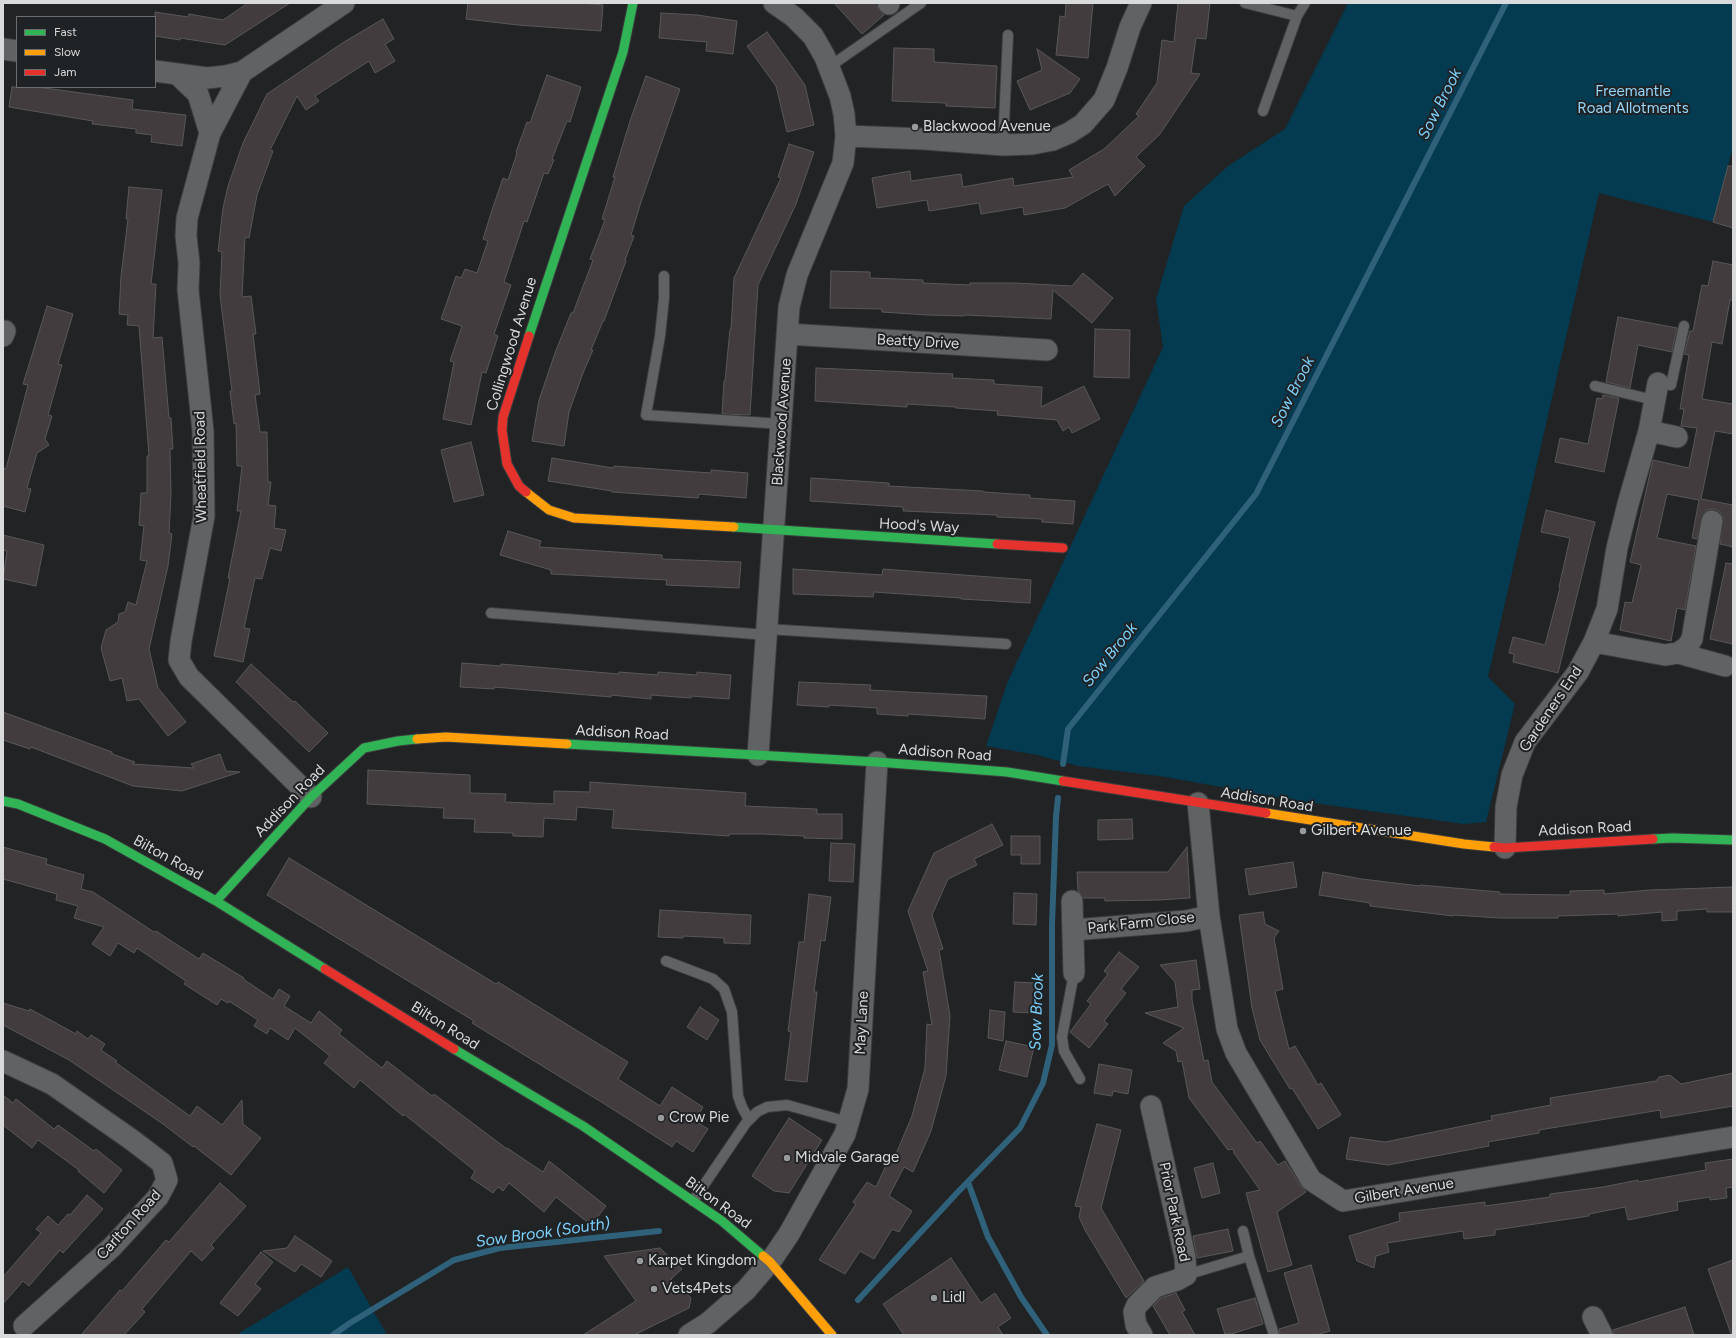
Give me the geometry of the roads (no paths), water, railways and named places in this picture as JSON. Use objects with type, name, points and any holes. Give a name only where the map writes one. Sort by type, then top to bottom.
[{"type":"street","name":"Wheatfield Road","points":[[311,797],[188,677],[179,660],[204,516],[202,431],[188,290],[189,263],[186,230],[187,218],[210,133],[242,72],[344,3]]},
{"type":"street","name":"Collingwood Avenue","points":[[633,3],[623,52],[549,271],[502,417],[503,445],[508,464],[519,486],[533,498],[549,510],[574,518],[774,530]]},
{"type":"street","name":"Blackwood Avenue","points":[[758,755],[789,307],[797,275],[844,163],[846,136],[844,114],[840,96],[825,57],[813,36],[794,17],[774,3]]},
{"type":"street","points":[[846,136],[924,139],[1003,145],[1032,144],[1053,140],[1069,133],[1083,124],[1104,100],[1140,3]]},
{"type":"street","points":[[3,49],[16,51]]},
{"type":"street","points":[[156,71],[207,78],[226,76],[242,72]]},
{"type":"street","points":[[177,74],[198,94],[210,133]]},
{"type":"street","name":"Beatty Drive","points":[[788,334],[1047,350]]},
{"type":"street","name":"Gardeners End","points":[[1505,848],[1506,807],[1512,775],[1525,742],[1578,672],[1594,642],[1607,609],[1626,512],[1649,431],[1656,392]]},
{"type":"street","points":[[1649,431],[1677,437]]},
{"type":"street","points":[[1594,642],[1666,655],[1678,653],[1687,647],[1692,639],[1712,521]]},
{"type":"street","name":"Hood's Way","points":[[774,530],[1063,548]]},
{"type":"street","points":[[1678,653],[1725,666]]},
{"type":"street","name":"Addison Road","points":[[216,901],[311,797],[364,748],[398,741],[446,737],[877,762],[1007,772],[1464,844],[1505,848],[1672,838],[1733,840]]},
{"type":"street","name":"May Lane","points":[[689,1335],[708,1323],[746,1290],[770,1262],[789,1234],[845,1134],[858,1089],[877,762]]},
{"type":"street","name":"Bilton Road","points":[[3,801],[18,804],[105,839],[216,901],[443,1042],[583,1126],[722,1221],[770,1262],[832,1335]]},
{"type":"street","name":"Gilbert Avenue","points":[[1198,803],[1209,916],[1227,1028],[1236,1053],[1311,1180],[1344,1201],[1733,1137]]},
{"type":"street","name":"Park Farm Close","points":[[1072,901],[1074,973]]},
{"type":"street","name":"Park Farm Close","points":[[1073,930],[1186,921],[1209,916]]},
{"type":"street","name":"Carlton Road","points":[[3,1061],[52,1084],[132,1140],[162,1163],[167,1180],[158,1197],[112,1247],[24,1332]]},
{"type":"street","name":"Prior Park Road","points":[[1142,1335],[1136,1325],[1134,1312],[1137,1304],[1155,1287],[1177,1280],[1186,1275],[1185,1257],[1151,1106]]},
{"type":"lane","points":[[829,67],[921,3]]},
{"type":"lane","points":[[1245,3],[1297,16]]},
{"type":"lane","points":[[1263,111],[1297,16],[1305,3]]},
{"type":"lane","points":[[1003,145],[1008,34]]},
{"type":"lane","points":[[664,276],[664,298],[660,336],[646,415],[782,424]]},
{"type":"lane","points":[[1595,386],[1656,392],[1671,385],[1684,326]]},
{"type":"lane","points":[[491,613],[767,632],[1006,644]]},
{"type":"lane","points":[[666,961],[714,979],[724,989],[732,1012],[738,1096],[749,1120]]},
{"type":"lane","points":[[1074,973],[1062,1037],[1064,1051],[1080,1079]]},
{"type":"lane","points":[[693,1201],[749,1120],[757,1112],[767,1107],[787,1105],[848,1122]]},
{"type":"lane","points":[[1243,1231],[1249,1256],[1274,1335]]},
{"type":"lane","points":[[1186,1275],[1249,1256]]},
{"type":"waterway","name":"Sow Brook","points":[[1063,764],[1068,729],[1256,494],[1506,3]]},
{"type":"waterway","name":"Sow Brook","points":[[858,1300],[956,1194],[1020,1128],[1043,1083],[1052,1045],[1052,925],[1058,798]]},
{"type":"waterway","points":[[968,1182],[988,1237],[1021,1297],[1047,1335]]},
{"type":"waterway","name":"Sow Brook (South)","points":[[333,1335],[350,1323],[454,1260],[500,1248],[659,1231]]},
{"type":"place","name":"Blackwood Avenue","points":[[915,127]]},
{"type":"place","name":"Gilbert Avenue","points":[[1303,831]]},
{"type":"place","name":"Crow Pie","points":[[661,1118]]},
{"type":"place","name":"Midvale Garage","points":[[787,1158]]},
{"type":"place","name":"Karpet Kingdom","points":[[640,1261]]},
{"type":"place","name":"Vets4Pets","points":[[654,1289]]},
{"type":"place","name":"Lidl","points":[[934,1298]]},
{"type":"park label","name":"Freemantle Road Allotments","points":[[1633,100]]}]
